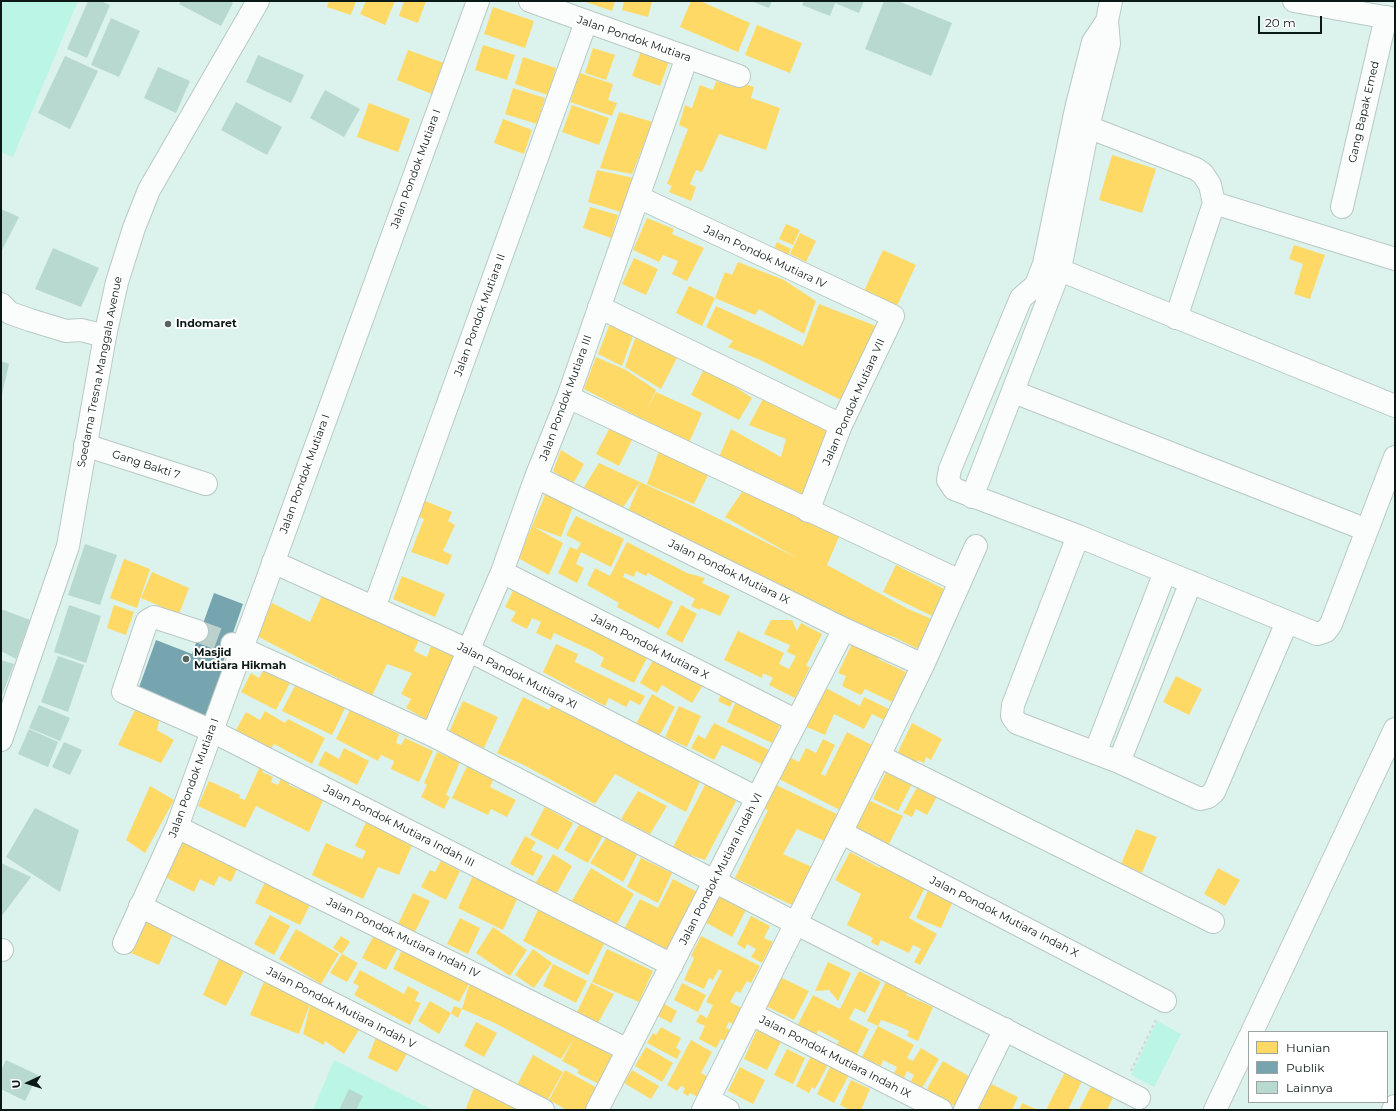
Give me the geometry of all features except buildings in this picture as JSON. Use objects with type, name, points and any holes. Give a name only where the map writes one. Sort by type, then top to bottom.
[{"type":"street","name":"Jalan Pondok Mutiara I","points":[[124,943],[177,827],[212,731],[237,645],[273,562],[478,1]]},
{"type":"street","name":"Jalan Pondok Mutiara","points":[[530,1],[586,22],[687,56],[739,76]]},
{"type":"street","points":[[1294,1],[1390,18]]},
{"type":"street","name":"Soedarna Tresna Manggala Avenue","points":[[1,740],[68,546],[105,336],[117,282],[134,228],[149,190],[252,3]]},
{"type":"street","points":[[972,497],[1014,392],[1052,266],[1085,116],[1109,44],[1109,11]]},
{"type":"street","name":"Gang Bapak Emed","points":[[1342,207],[1390,18]]},
{"type":"street","name":"Jalan Pondok Mutiara II","points":[[374,608],[586,22]]},
{"type":"street","name":"Jalan Pondok Mutiara III","points":[[432,735],[470,651],[502,572],[536,477],[568,397],[687,56]]},
{"type":"street","points":[[1085,116],[1196,169],[1203,174],[1210,185],[1214,203],[1176,318]]},
{"type":"street","name":"Jalan Pondok Mutiara IV","points":[[638,197],[892,316]]},
{"type":"street","points":[[1214,203],[1395,259]]},
{"type":"street","points":[[1052,266],[1176,318],[1395,406]]},
{"type":"street","points":[[1052,266],[1036,285],[1021,298],[950,469],[948,480],[954,488],[972,497],[1078,536],[1317,634],[1326,631],[1331,624],[1395,457]]},
{"type":"street","points":[[1,301],[14,299],[33,313],[66,331],[82,330],[105,336]]},
{"type":"street","points":[[1,304],[10,313],[33,313]]},
{"type":"street","points":[[600,307],[841,425]]},
{"type":"street","name":"Jalan Pondok Mutiara VII","points":[[808,511],[841,425],[892,316]]},
{"type":"street","points":[[1014,392],[1367,530]]},
{"type":"street","points":[[568,397],[808,511],[960,581]]},
{"type":"street","name":"Gang Bakti 7","points":[[85,445],[206,484]]},
{"type":"street","name":"Jalan Pondok Mutiara IX","points":[[536,477],[844,629],[923,665]]},
{"type":"street","points":[[1078,536],[1012,705],[1012,716],[1017,723],[1119,762],[1200,799],[1208,798],[1214,792],[1287,622]]},
{"type":"street","points":[[713,1107],[751,1014],[842,833],[923,665],[976,546]]},
{"type":"street","name":"Jalan Pandok Mutiara XI","points":[[273,562],[470,651],[757,798]]},
{"type":"street","name":"Jalan Pondok Mutiara X","points":[[502,572],[797,721]]},
{"type":"street","points":[[1095,753],[1165,572]]},
{"type":"street","points":[[1119,762],[1191,582]]},
{"type":"street","name":"Jalan Pondok Mutiara Indah III","points":[[197,631],[154,617],[150,618],[147,621],[123,692],[212,731],[672,965]]},
{"type":"street","name":"Jalan Pondok Mutiara Indah VI","points":[[597,1110],[844,629]]},
{"type":"street","points":[[237,645],[432,735],[797,924],[1130,1093]]},
{"type":"street","points":[[1252,1031],[1395,729]]},
{"type":"street","points":[[879,756],[1213,922]]},
{"type":"street","name":"Jalan Pondok Mutiara Indah IV","points":[[177,827],[628,1050]]},
{"type":"street","name":"Jalan Pondok Mutiara Indah X","points":[[842,833],[1166,1000]]},
{"type":"street","name":"Jalan Pondok Mutiara Indah V","points":[[140,906],[543,1110]]},
{"type":"street","name":"Jalan Pondok Mutiara Indah IX","points":[[751,1014],[941,1110]]},
{"type":"street","points":[[965,1110],[1005,1029]]},
{"type":"street","points":[[1215,1110],[1248,1040]]},
{"type":"street","points":[[1393,1110],[1395,1106]]},
{"type":"path","points":[[1130,1093],[1166,1000]]},
{"type":"green space","points":[[1,1],[78,1],[13,157],[1,152]]},
{"type":"green space","points":[[1157,1021],[1181,1034],[1154,1087],[1131,1075]]},
{"type":"green space","points":[[334,1060],[433,1110],[313,1110]]},
{"type":"tunnel","points":[[197,631],[232,644]]},
{"type":"place","name":"Indomaret","points":[[168,324]]},
{"type":"place","name":"Masjid Mutiara Hikmah","points":[[186,659]]}]
